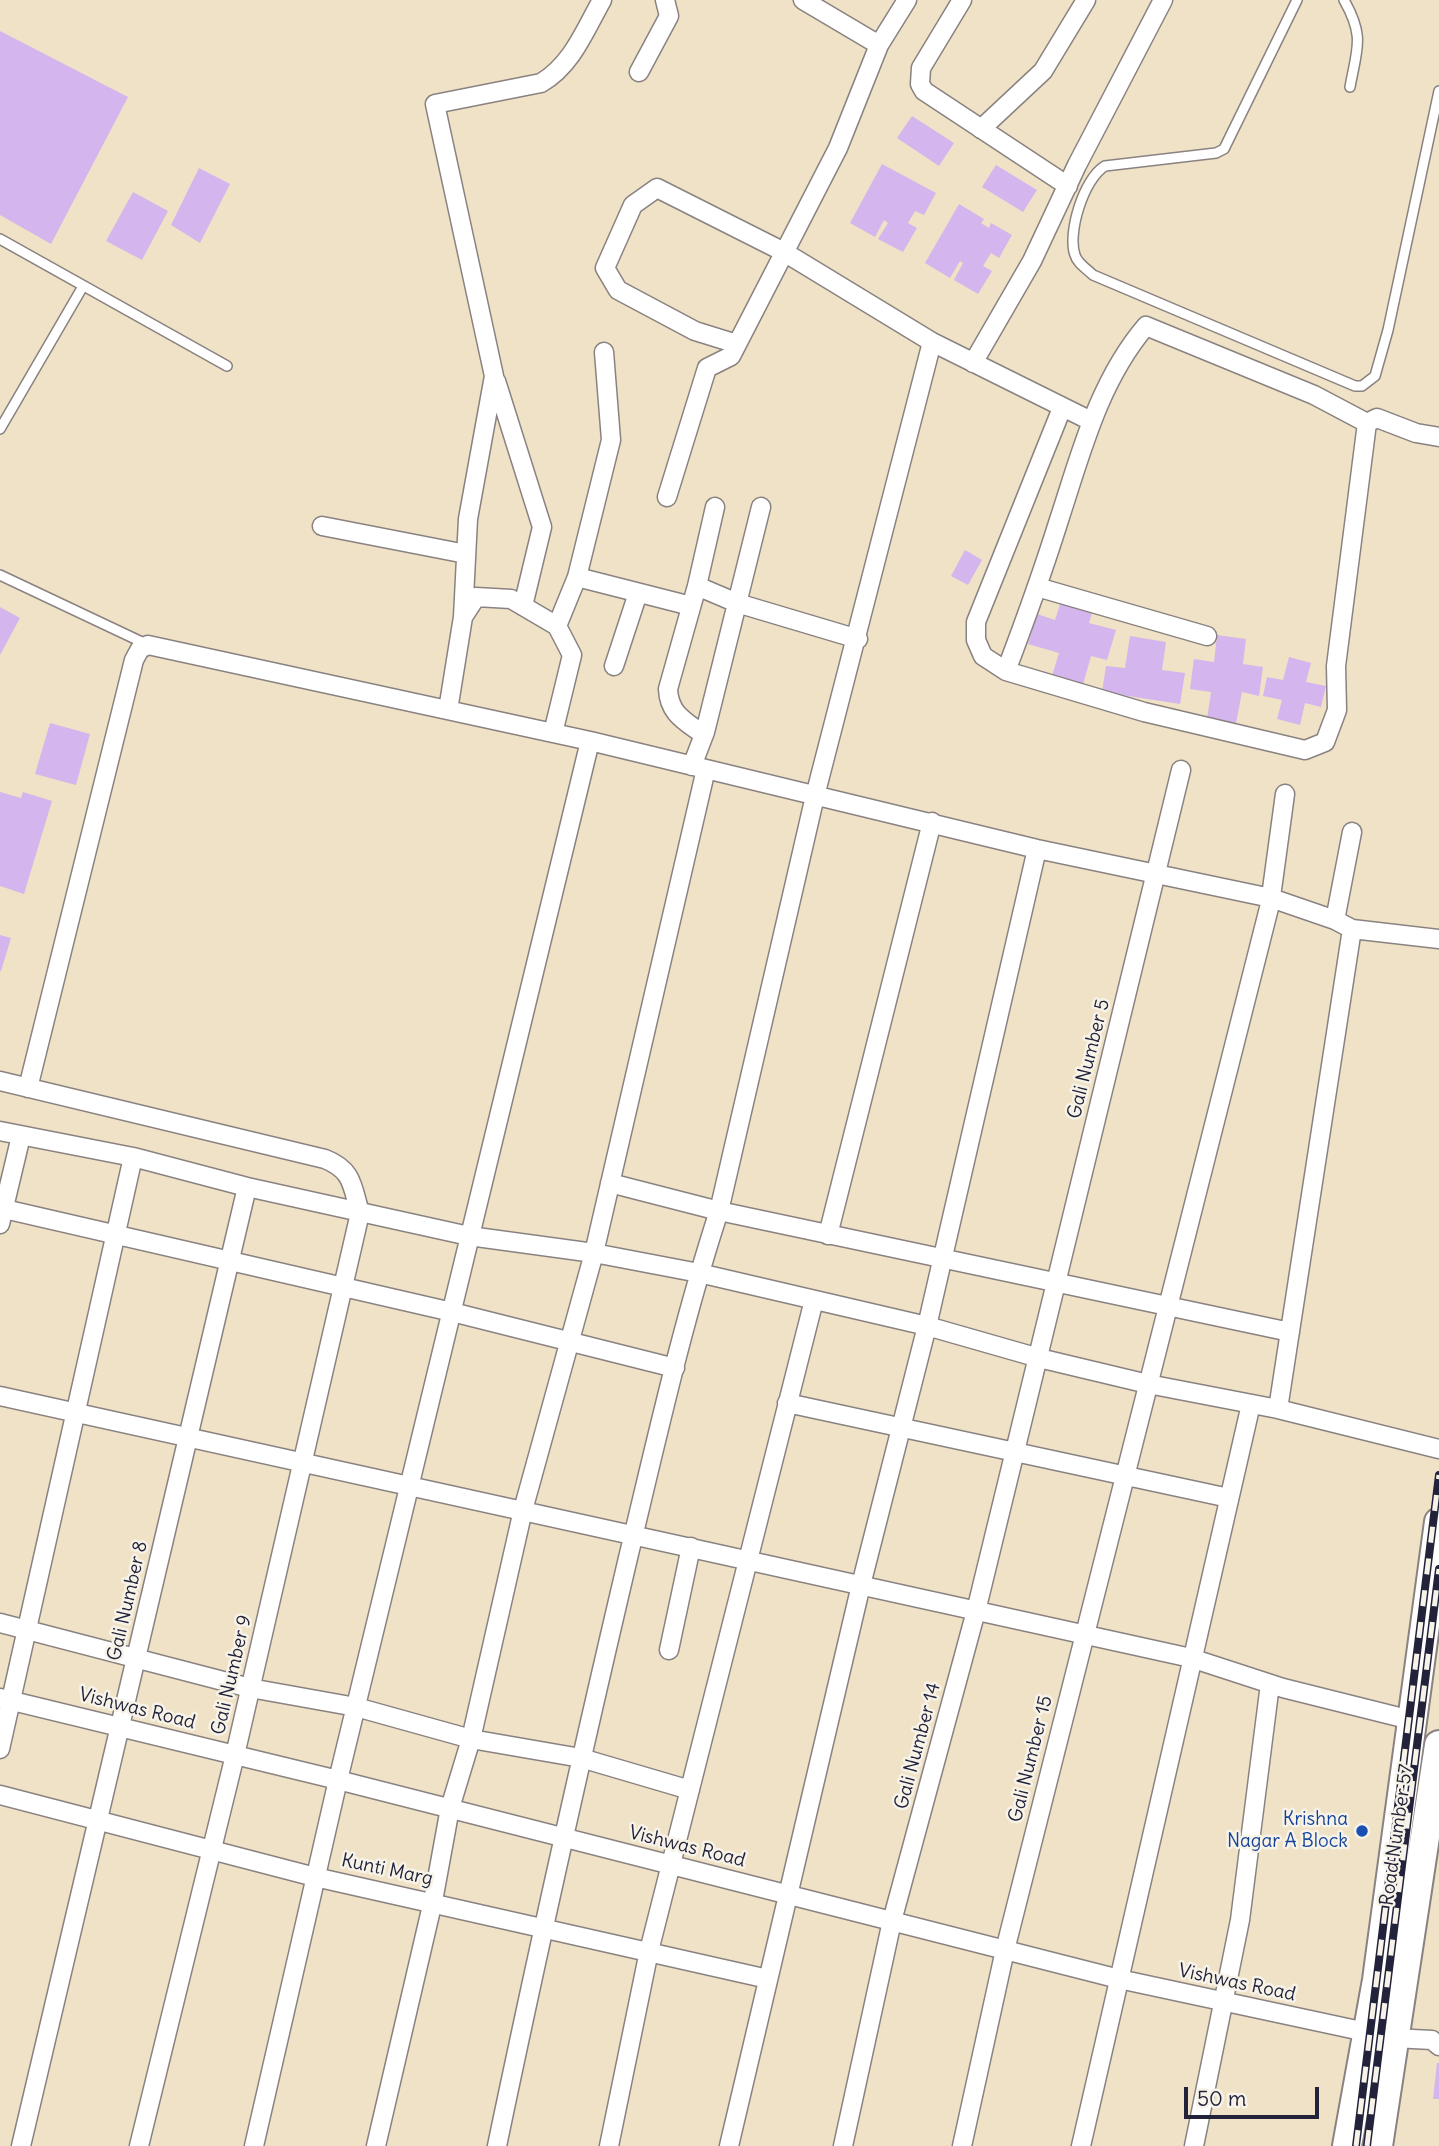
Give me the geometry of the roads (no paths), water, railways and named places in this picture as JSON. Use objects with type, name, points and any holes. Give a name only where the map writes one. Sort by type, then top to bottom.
[{"type":"main road","name":"Road Number 57","points":[[1347,2146],[1365,2032],[1377,1980],[1439,1522]]},
{"type":"main road","name":"Road Number 57","points":[[1378,2146],[1439,1745]]},
{"type":"street","points":[[523,606],[542,527],[492,369],[435,104],[541,83],[556,74],[571,57],[602,0]]},
{"type":"street","points":[[639,72],[669,16],[665,0]]},
{"type":"street","points":[[803,0],[879,45]]},
{"type":"street","points":[[667,497],[707,368],[731,356],[838,148],[879,45],[907,0]]},
{"type":"street","points":[[962,0],[918,78],[924,91],[1068,186]]},
{"type":"street","points":[[981,129],[1043,71],[1086,0]]},
{"type":"street","points":[[973,363],[1032,261],[1163,0]]},
{"type":"street","points":[[737,344],[695,331],[618,290],[605,268],[633,205],[657,188],[785,252],[932,342],[1091,421]]},
{"type":"street","points":[[1006,671],[1037,587],[1091,421],[1125,350],[1146,326],[1314,395],[1367,424]]},
{"type":"street","points":[[496,2146],[580,1758],[699,1273],[719,1211],[815,796],[858,639],[932,342]]},
{"type":"street","points":[[557,626],[578,577],[611,440],[604,352]]},
{"type":"street","points":[[447,710],[463,617],[468,519],[486,433],[492,369]]},
{"type":"street","points":[[1062,408],[976,622],[976,640],[984,656],[1006,671],[1144,712],[1293,748],[1313,749],[1325,742],[1337,710],[1336,666],[1367,424]]},
{"type":"street","points":[[1367,424],[1377,418],[1416,433],[1439,438]]},
{"type":"street","points":[[704,735],[674,713],[668,703],[668,689],[697,586],[715,507]]},
{"type":"street","points":[[376,2146],[433,1901],[450,1808],[471,1739],[523,1510],[594,1253],[704,735],[761,507]]},
{"type":"street","points":[[322,526],[466,554]]},
{"type":"street","points":[[578,577],[691,607]]},
{"type":"street","points":[[697,586],[737,603],[858,639]]},
{"type":"street","points":[[1037,587],[1207,636]]},
{"type":"street","points":[[614,666],[638,593]]},
{"type":"street","points":[[463,617],[477,597],[511,600],[557,626],[572,655],[553,733]]},
{"type":"street","points":[[28,1088],[134,660],[139,649],[148,645],[590,741],[1037,849],[1271,898],[1357,930],[1439,939]]},
{"type":"street","points":[[254,2146],[338,1780],[590,741]]},
{"type":"street","name":"Gali Number 5","points":[[1039,1358],[1181,771]]},
{"type":"street","name":"Gali Number 15","points":[[961,2146],[1005,1950],[1271,898],[1285,794]]},
{"type":"street","points":[[828,1235],[932,822]]},
{"type":"street","points":[[1335,920],[1352,832]]},
{"type":"street","points":[[729,2146],[861,1585],[943,1259],[1037,849]]},
{"type":"street","points":[[1278,1409],[1357,930]]},
{"type":"street","points":[[0,1081],[325,1159],[340,1165],[349,1175],[360,1213]]},
{"type":"street","points":[[0,1130],[133,1157],[247,1187],[469,1236],[594,1253],[699,1273],[927,1326],[1039,1358],[1148,1384],[1278,1409],[1439,1449]]},
{"type":"street","points":[[21,1136],[1,1213],[230,1259],[676,1368]]},
{"type":"street","points":[[0,1749],[6,1700],[28,1628],[133,1157]]},
{"type":"street","points":[[610,1183],[828,1235],[1290,1332]]},
{"type":"street","name":"Gali Number 8","points":[[21,2146],[247,1187]]},
{"type":"street","name":"Gali Number 9","points":[[139,2146],[235,1755],[360,1213]]},
{"type":"street","points":[[609,2146],[649,1951],[814,1300]]},
{"type":"street","name":"Gali Number 14","points":[[843,2146],[892,1921],[976,1611],[1039,1358]]},
{"type":"street","points":[[0,1396],[75,1410],[1191,1658],[1277,1686],[1411,1720]]},
{"type":"street","points":[[788,1403],[1229,1498]]},
{"type":"street","points":[[1082,2146],[1251,1404]]},
{"type":"street","points":[[669,1650],[691,1547]]},
{"type":"street","points":[[0,1623],[28,1628],[250,1688],[356,1707],[471,1739],[580,1758],[690,1790]]},
{"type":"street","points":[[1194,2146],[1240,1920],[1277,1686]]},
{"type":"street","name":"Vishwas Road","points":[[6,1700],[450,1808],[1119,1979],[1394,2038],[1437,2040]]},
{"type":"street","name":"Kunti Marg","points":[[0,1795],[98,1822],[212,1848],[315,1877],[433,1901],[768,1979]]},
{"type":"lane","points":[[1297,0],[1223,149],[1216,153],[1105,166],[1098,170],[1081,203],[1071,234],[1075,258],[1093,275],[1355,387],[1362,386],[1375,376],[1388,330],[1439,91]]},
{"type":"lane","points":[[1344,0],[1357,23],[1359,37],[1350,87]]},
{"type":"lane","points":[[0,239],[82,288],[227,366]]},
{"type":"lane","points":[[0,429],[82,288]]},
{"type":"lane","points":[[0,575],[148,645]]},
{"type":"railway","points":[[1356,2146],[1439,1475]]},
{"type":"railway","points":[[1367,2146],[1439,1569]]},
{"type":"place","name":"Krishna Nagar A Block","points":[[1362,1831]]}]
